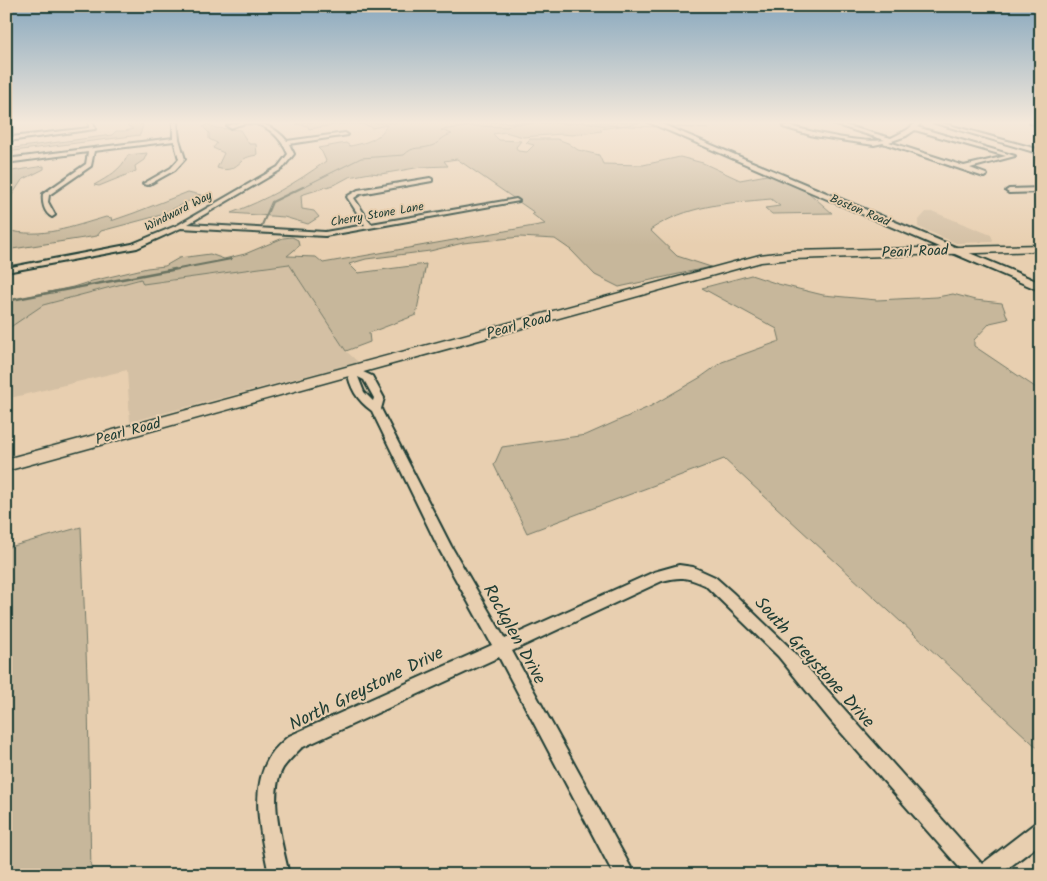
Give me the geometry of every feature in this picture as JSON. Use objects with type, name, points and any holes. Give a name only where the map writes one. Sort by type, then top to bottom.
[{"type":"main road","name":"Pearl Road","points":[[6,465],[760,259],[793,255],[1041,248]]},
{"type":"street","points":[[52,215],[44,202],[46,194],[89,163]]},
{"type":"street","points":[[146,184],[179,163]]},
{"type":"street","name":"Windward Way","points":[[6,270],[134,246],[180,226],[280,168],[284,163]]},
{"type":"street","name":"Boston Road","points":[[749,163],[1041,287]]},
{"type":"street","points":[[949,163],[984,175]]},
{"type":"street","points":[[964,168],[984,163]]},
{"type":"street","points":[[370,227],[350,197],[358,192],[430,180]]},
{"type":"street","points":[[1010,191],[1041,190]]},
{"type":"street","name":"Cherry Stone Lane","points":[[180,226],[325,234],[516,200]]},
{"type":"street","name":"Rockglen Drive","points":[[352,370],[353,382],[364,401],[376,409],[446,549],[501,646],[625,875]]},
{"type":"street","name":"Rockglen Drive","points":[[352,370],[368,378],[379,398],[376,409]]},
{"type":"street","name":"South Greystone Drive","points":[[501,646],[659,576],[679,571],[693,573],[710,582],[728,597],[783,651],[862,744],[979,875]]},
{"type":"street","name":"North Greystone Drive","points":[[279,875],[270,828],[268,788],[276,763],[295,742],[501,646]]},
{"type":"street","points":[[983,875],[1041,831]]},
{"type":"shaded area","points":[[123,163],[139,163],[135,166],[136,171],[99,186],[94,185],[109,176]]},
{"type":"shaded area","points":[[219,163],[240,163],[231,169],[217,168]]},
{"type":"shaded area","points":[[323,163],[446,163],[448,166],[421,167],[349,177],[336,184],[301,195],[302,209],[314,211],[319,217],[308,224],[284,217],[231,213],[303,177]]},
{"type":"shaded area","points":[[463,163],[643,165],[652,163],[703,163],[740,180],[772,174],[811,191],[808,192],[832,213],[772,214],[765,208],[780,206],[771,199],[708,207],[678,215],[650,230],[677,256],[711,267],[619,287],[595,275],[571,250],[555,239],[520,237],[463,243],[430,251],[366,259],[349,264],[358,273],[426,264],[416,315],[369,333],[370,342],[346,351],[289,264],[143,284],[141,279],[43,305],[6,330],[6,301],[73,287],[147,268],[165,266],[179,258],[210,254],[224,259],[245,254],[283,238],[292,237],[298,240],[299,246],[287,256],[316,257],[323,263],[545,224],[532,214],[535,213]]},
{"type":"shaded area","points":[[44,166],[44,169],[22,180],[6,204],[6,172]]},
{"type":"shaded area","points":[[188,192],[201,195],[161,215],[101,231],[97,236],[6,250],[6,230],[32,233],[56,231],[106,217],[112,218],[111,221]]},
{"type":"shaded area","points":[[926,212],[934,212],[991,235],[993,240],[991,242],[956,243],[918,227],[918,221]]},
{"type":"shaded area","points":[[289,264],[346,351],[358,362],[130,422],[127,370],[6,399],[6,330],[43,305],[142,279],[143,284]]},
{"type":"shaded area","points":[[751,275],[823,295],[877,300],[937,297],[953,294],[975,300],[1002,303],[1008,319],[990,323],[974,340],[974,346],[1041,391],[1041,751],[724,459],[527,533],[494,465],[502,447],[586,435],[651,406],[701,377],[722,362],[780,341],[777,329],[702,288]]},
{"type":"shaded area","points":[[81,527],[88,701],[91,875],[6,875],[6,548]]},
{"type":"waterway","points":[[303,187],[351,163]]},
{"type":"waterway","points":[[755,163],[769,169]]},
{"type":"waterway","points":[[807,184],[816,188]]},
{"type":"waterway","points":[[262,225],[272,202],[303,187]]},
{"type":"waterway","points":[[813,187],[818,189]]},
{"type":"waterway","points":[[168,271],[231,259]]},
{"type":"waterway","points":[[6,301],[175,269]]}]
